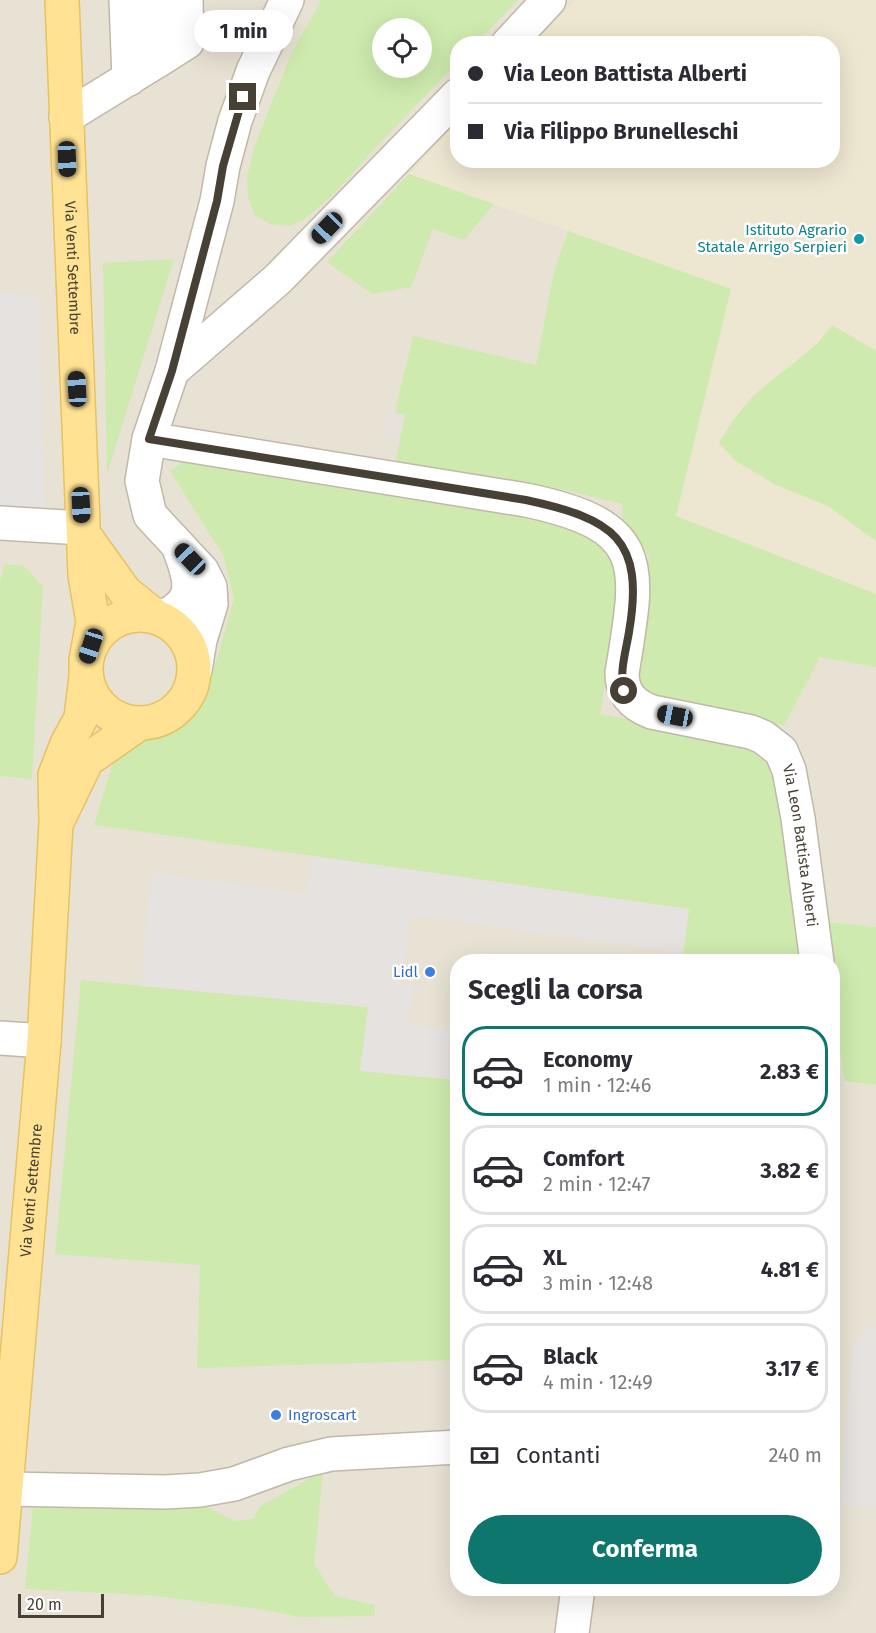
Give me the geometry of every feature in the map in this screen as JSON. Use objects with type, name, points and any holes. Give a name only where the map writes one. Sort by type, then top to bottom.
[{"type":"main road","name":"Via Venti Settembre","points":[[0,1557],[6,1489],[10,1321],[44,1041],[56,823],[55,775],[67,744],[81,718],[93,622],[85,575],[62,0]]},
{"type":"main road","points":[[84,532],[125,592],[157,617],[170,623],[185,639],[194,659],[195,670]]},
{"type":"main road","name":"Via Venti Settembre","points":[[157,617],[140,615],[125,617],[111,623],[99,633],[91,646],[86,668],[90,691],[98,704],[110,715],[124,722],[154,722],[167,717],[187,698],[195,670]]},
{"type":"main road","name":"Via Venti Settembre","points":[[56,823],[87,760],[140,723]]},
{"type":"street","points":[[126,0],[129,79]]},
{"type":"street","points":[[156,0],[158,61]]},
{"type":"street","points":[[66,117],[187,42],[186,0]]},
{"type":"street","points":[[195,670],[200,640],[211,604],[210,587],[202,571],[150,515],[142,481],[149,439],[172,371],[238,113],[257,62],[287,0]]},
{"type":"street","points":[[515,36],[549,0]]},
{"type":"street","points":[[172,371],[278,279],[450,103]]},
{"type":"street","name":"Via Leon Battista Alberti","points":[[149,439],[526,500],[564,510],[601,525],[612,533],[626,551],[633,574],[632,611],[622,673],[622,683],[629,698],[641,708],[652,712],[743,729],[764,737],[781,751],[786,761],[798,818],[816,954]]},
{"type":"street","points":[[0,523],[84,532]]},
{"type":"street","points":[[157,617],[178,608],[190,588],[189,573],[178,546]]},
{"type":"street","points":[[0,1038],[44,1041]]},
{"type":"street","points":[[6,1489],[165,1492],[201,1490],[234,1484],[290,1464],[331,1454],[450,1448]]},
{"type":"street","points":[[572,1633],[577,1596]]},
{"type":"shaded area","points":[[0,0],[876,0],[876,927],[822,921],[826,954],[450,954],[450,1596],[840,1596],[840,1051],[844,1081],[876,1085],[876,1633],[0,1633]]},
{"type":"shaded area","points":[[576,0],[876,0],[876,594],[676,516],[730,289],[409,174],[450,130],[450,168],[840,168],[840,36],[541,36]]},
{"type":"shaded area","points":[[0,292],[40,296],[44,512],[0,531]]},
{"type":"shaded area","points":[[387,410],[405,414],[398,443],[380,439]]},
{"type":"shaded area","points":[[313,856],[689,909],[683,953],[411,915],[401,983],[414,985],[408,1024],[450,1030],[450,1079],[360,1071],[368,1007],[141,986],[151,872],[306,894]]},
{"type":"shaded area","points":[[866,1326],[876,1327],[876,1507],[841,1505],[852,1348]]},
{"type":"green space","points":[[321,0],[518,0],[483,36],[450,36],[450,70],[333,195],[302,221],[290,226],[270,224],[255,215],[248,199],[247,177],[254,148],[291,54]]},
{"type":"green space","points":[[409,174],[494,204],[464,240],[433,229],[411,287],[372,294],[327,262]]},
{"type":"green space","points":[[568,231],[731,289],[676,516],[876,594],[876,667],[820,657],[784,726],[633,695],[628,682],[649,556],[623,525],[622,504],[565,490],[395,465],[405,415],[395,412],[413,336],[536,365],[554,272]]},
{"type":"green space","points":[[174,259],[107,474],[103,263]]},
{"type":"green space","points":[[832,325],[876,351],[876,541],[828,506],[776,485],[736,461],[719,443],[737,415],[753,396],[816,344]]},
{"type":"green space","points":[[187,460],[564,517],[625,562],[600,714],[771,748],[804,954],[683,954],[689,909],[94,825],[117,749],[173,734],[199,711],[234,599],[223,555],[170,471]]},
{"type":"green space","points":[[4,564],[24,566],[43,586],[32,779],[0,776],[0,584]]},
{"type":"green space","points":[[822,921],[876,927],[876,1085],[844,1081],[840,1051],[840,954],[830,954]]},
{"type":"green space","points":[[81,980],[369,1007],[360,1071],[450,1079],[450,1360],[197,1368],[200,1265],[55,1254]]},
{"type":"green space","points":[[323,1471],[314,1564],[335,1596],[375,1605],[375,1616],[299,1617],[265,1610],[147,1595],[25,1589],[33,1507],[197,1502],[234,1521],[253,1519],[259,1507]]},
{"type":"place","name":"Istituto Agrario Statale Arrigo Serpieri","points":[[859,239]]},
{"type":"place","name":"Lidl","points":[[430,972]]},
{"type":"place","name":"Ingroscart","points":[[276,1415]]},
{"type":"route","points":[[243,97],[223,166],[217,201],[172,371],[149,439],[526,500],[564,510],[601,525],[620,541],[631,562],[633,574],[634,598],[622,673],[624,691]]}]
